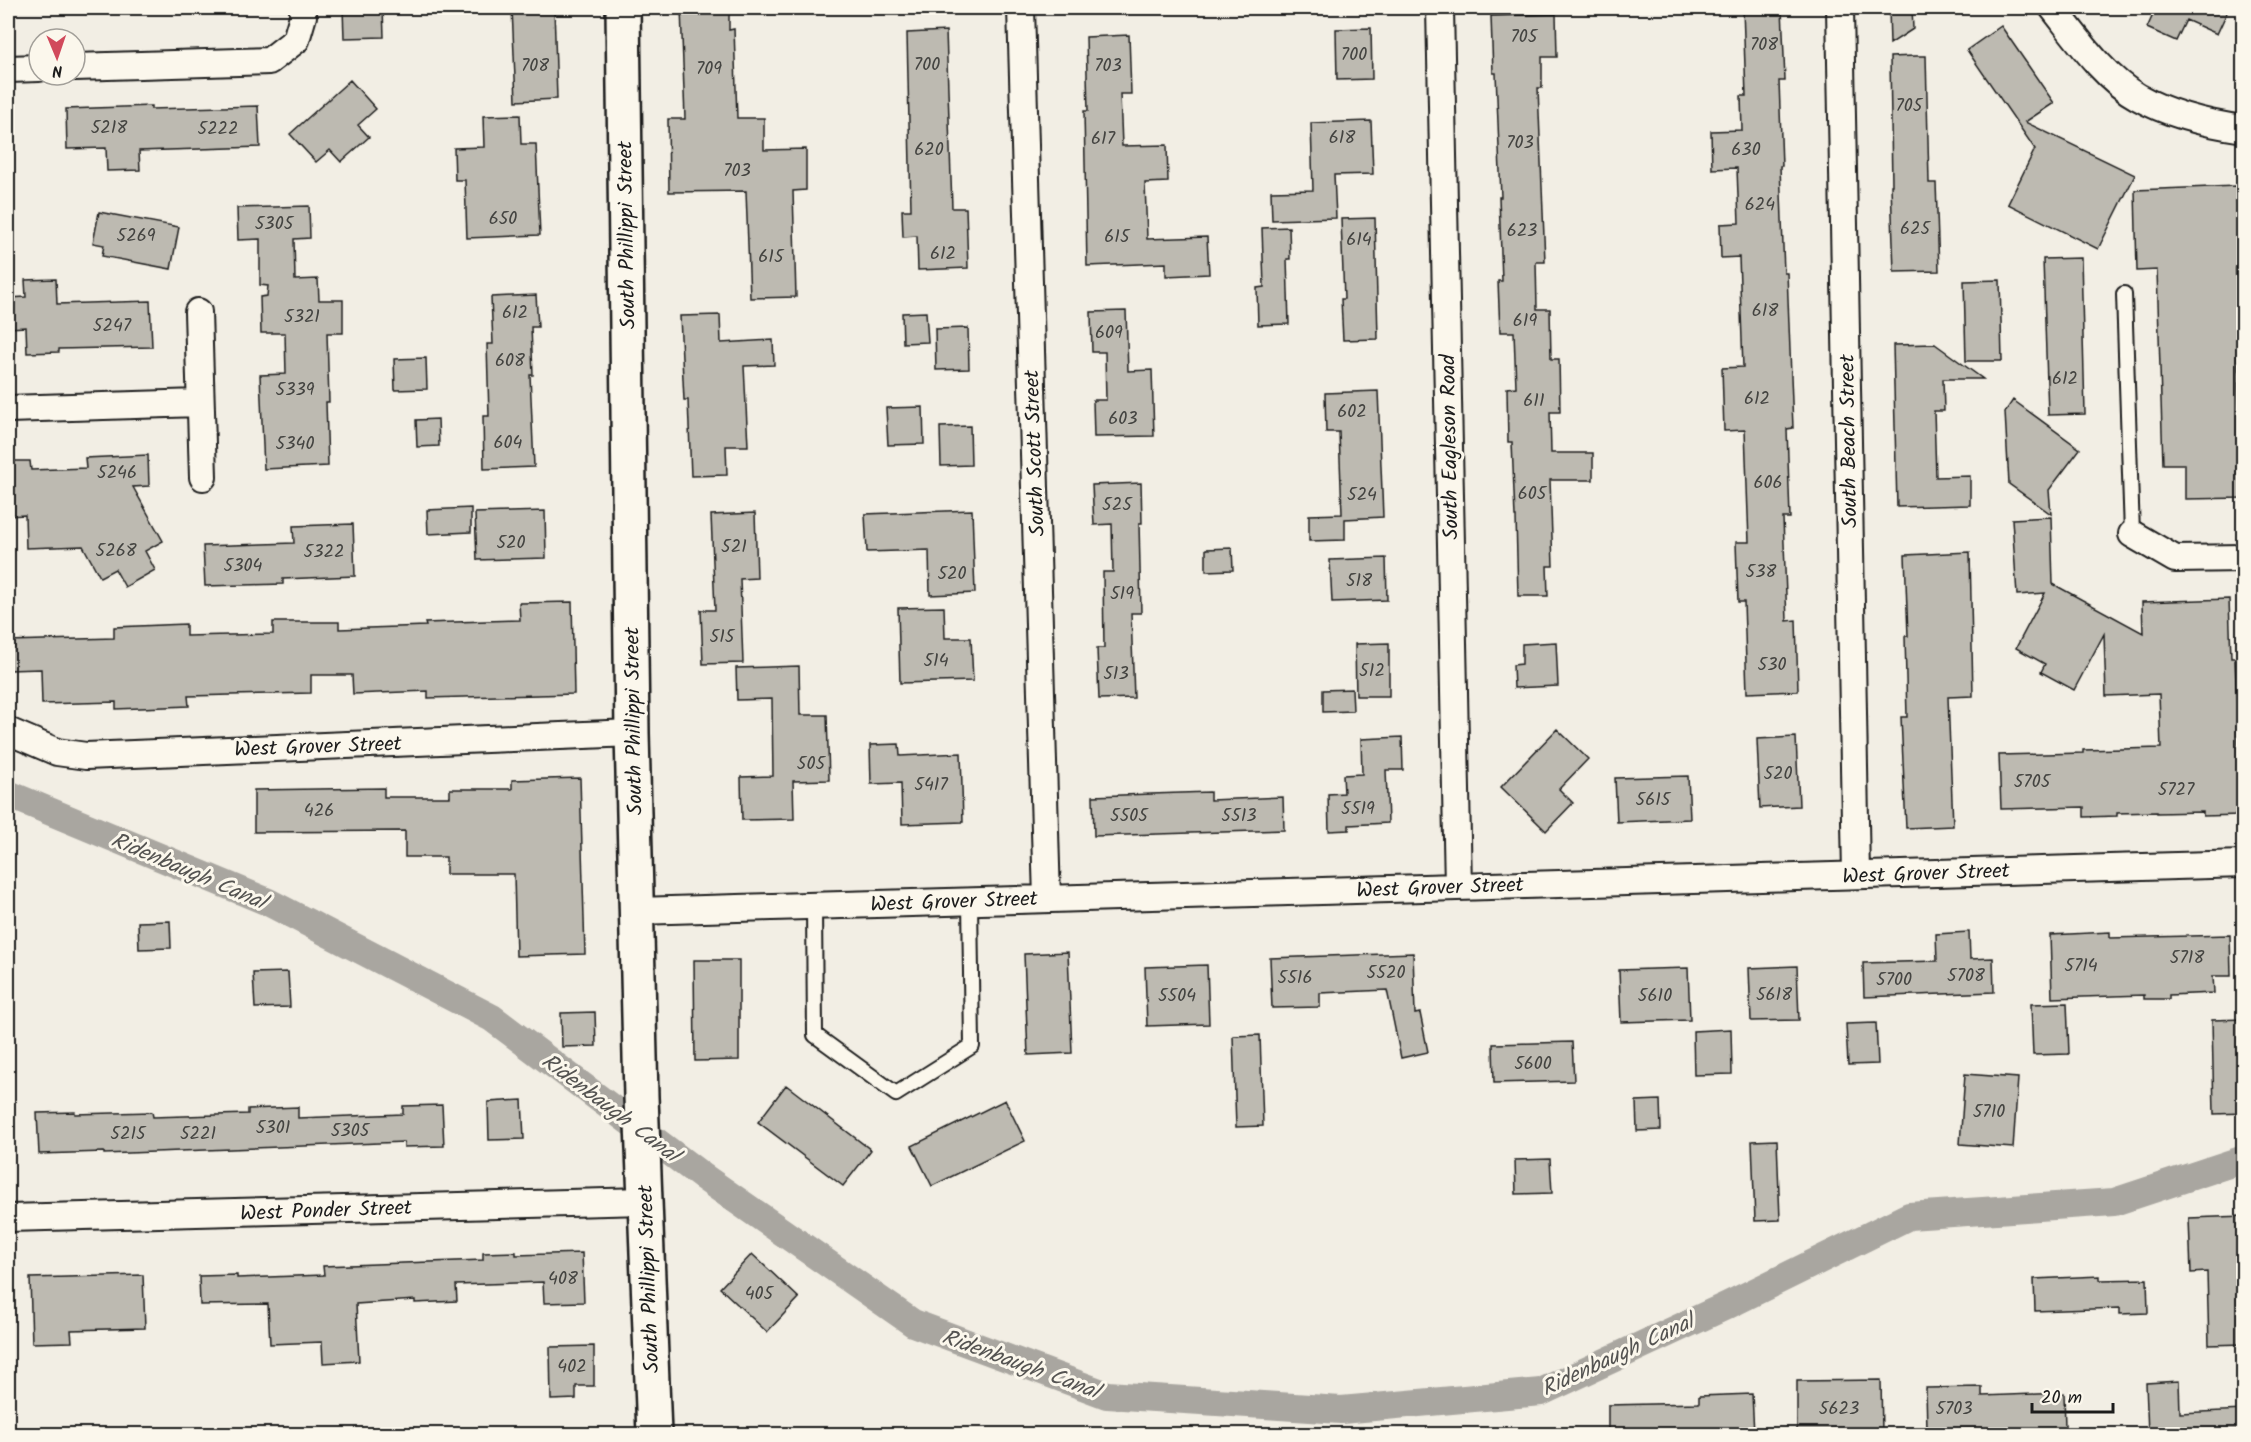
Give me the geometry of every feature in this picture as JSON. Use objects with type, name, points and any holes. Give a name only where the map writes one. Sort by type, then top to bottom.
[{"type":"street","points":[[87,67],[269,61],[296,40],[303,8]]},
{"type":"street","name":"South Phillippi Street","points":[[623,8],[632,733],[641,1097],[654,1434]]},
{"type":"street","name":"South Scott Street","points":[[1021,8],[1047,899]]},
{"type":"street","name":"South Eagleson Road","points":[[1440,8],[1458,887]]},
{"type":"street","name":"South Beach Street","points":[[1840,8],[1856,875]]},
{"type":"street","points":[[2053,8],[2104,70],[2138,97],[2192,119],[2244,129]]},
{"type":"street","points":[[8,69],[27,68]]},
{"type":"street","points":[[198,312],[203,477]]},
{"type":"street","points":[[8,409],[199,403]]},
{"type":"street","points":[[2132,534],[2175,559],[2244,558]]},
{"type":"street","name":"West Grover Street","points":[[8,731],[57,753],[86,756],[632,733]]},
{"type":"street","name":"West Grover Street","points":[[637,911],[2244,864]]},
{"type":"street","name":"West Ponder Street","points":[[8,1218],[645,1201]]},
{"type":"lane","points":[[2124,294],[2132,534]]},
{"type":"lane","points":[[814,905],[815,1035],[896,1094],[972,1046],[970,901]]},
{"type":"building","points":[[343,8],[383,8],[384,37],[344,38]]},
{"type":"building","points":[[512,8],[554,8],[557,99],[516,101]]},
{"type":"building","points":[[681,8],[729,8],[729,30],[734,29],[737,118],[764,118],[764,150],[806,149],[806,190],[793,191],[796,297],[750,298],[746,191],[669,192],[668,119],[685,119]]},
{"type":"building","points":[[1743,8],[1782,8],[1785,81],[1779,81],[1782,166],[1780,166],[1793,428],[1787,429],[1790,518],[1783,518],[1787,621],[1796,620],[1798,691],[1747,693],[1744,602],[1738,602],[1736,542],[1749,542],[1745,430],[1724,431],[1722,368],[1743,367],[1739,257],[1721,258],[1720,224],[1739,223],[1737,168],[1712,169],[1711,131],[1742,130],[1741,96],[1746,96]]},
{"type":"building","points":[[1889,8],[1912,8],[1913,29],[1890,44]]},
{"type":"building","points":[[2156,8],[2229,8],[2217,34],[2186,20],[2176,41],[2147,28]]},
{"type":"building","points":[[1556,14],[1557,57],[1542,57],[1542,88],[1538,88],[1545,262],[1536,262],[1537,309],[1550,309],[1551,359],[1559,359],[1560,412],[1550,412],[1551,453],[1593,453],[1593,480],[1550,480],[1553,566],[1547,566],[1548,596],[1518,596],[1516,517],[1512,442],[1508,442],[1507,388],[1516,387],[1514,332],[1500,332],[1498,281],[1502,281],[1499,197],[1501,197],[1496,73],[1493,73],[1491,16]]},
{"type":"building","points":[[2001,26],[2054,103],[2025,122],[2135,175],[2098,249],[2008,204],[2035,149],[1967,50]]},
{"type":"building","points":[[1371,28],[1372,79],[1337,80],[1336,29]]},
{"type":"building","points":[[946,31],[952,208],[966,208],[968,268],[918,270],[917,236],[903,237],[902,210],[911,210],[907,33]]},
{"type":"building","points":[[1129,35],[1131,94],[1120,94],[1122,146],[1167,145],[1168,182],[1145,183],[1147,239],[1207,237],[1209,274],[1166,276],[1166,263],[1087,266],[1084,111],[1088,111],[1086,37]]},
{"type":"building","points":[[1926,56],[1929,183],[1936,183],[1939,271],[1894,272],[1890,57]]},
{"type":"building","points":[[350,80],[376,109],[358,125],[369,137],[341,162],[330,150],[316,162],[290,134]]},
{"type":"building","points":[[151,106],[151,109],[258,106],[260,147],[139,151],[140,170],[107,171],[106,148],[67,149],[66,109]]},
{"type":"building","points":[[520,115],[521,144],[536,144],[540,235],[467,238],[465,180],[455,180],[454,148],[484,147],[483,116]]},
{"type":"building","points":[[1371,121],[1373,174],[1334,175],[1336,218],[1272,220],[1271,191],[1313,190],[1311,123]]},
{"type":"building","points":[[2236,186],[2239,268],[2236,268],[2239,428],[2244,428],[2244,498],[2185,499],[2185,464],[2163,464],[2157,270],[2137,271],[2135,190]]},
{"type":"building","points":[[309,206],[310,238],[294,239],[295,280],[318,279],[319,300],[343,300],[343,333],[327,333],[328,466],[264,469],[260,375],[286,374],[285,333],[261,333],[260,297],[267,296],[268,286],[260,285],[260,239],[238,240],[237,208]]},
{"type":"building","points":[[99,212],[179,227],[171,269],[102,256],[104,245],[93,243]]},
{"type":"building","points":[[1375,218],[1378,339],[1343,340],[1341,219]]},
{"type":"building","points":[[1289,227],[1290,259],[1287,259],[1289,324],[1258,325],[1257,288],[1264,287],[1262,228]]},
{"type":"building","points":[[2081,258],[2085,414],[2048,415],[2043,259]]},
{"type":"building","points":[[56,279],[57,304],[150,301],[152,347],[59,349],[59,352],[27,353],[26,327],[8,328],[8,298],[26,297],[25,280]]},
{"type":"building","points":[[2000,280],[2002,361],[1966,361],[1964,281]]},
{"type":"building","points":[[536,295],[538,327],[531,327],[533,375],[530,375],[534,467],[484,469],[483,416],[489,416],[487,344],[493,344],[491,297]]},
{"type":"building","points":[[1126,311],[1128,371],[1152,370],[1154,436],[1094,437],[1093,400],[1106,400],[1105,352],[1092,352],[1091,312]]},
{"type":"building","points":[[926,312],[928,342],[903,343],[902,313]]},
{"type":"building","points":[[720,315],[721,343],[773,340],[774,365],[744,366],[748,446],[726,446],[727,475],[691,476],[688,400],[684,400],[680,316]]},
{"type":"building","points":[[968,328],[969,369],[936,370],[935,329]]},
{"type":"building","points":[[1935,344],[1983,379],[1943,379],[1944,411],[1934,411],[1936,477],[1970,476],[1970,505],[1897,507],[1893,345]]},
{"type":"building","points":[[426,358],[427,389],[395,390],[394,359]]},
{"type":"building","points":[[1378,391],[1383,517],[1345,519],[1345,540],[1309,541],[1309,515],[1342,514],[1339,432],[1326,432],[1325,393]]},
{"type":"building","points":[[2013,400],[2080,449],[2049,490],[2051,514],[2009,484],[2005,412]]},
{"type":"building","points":[[923,407],[924,444],[888,445],[886,408]]},
{"type":"building","points":[[438,419],[439,446],[417,447],[416,420]]},
{"type":"building","points":[[970,426],[971,465],[941,466],[940,427]]},
{"type":"building","points":[[148,455],[149,486],[133,487],[163,541],[145,551],[155,570],[125,587],[115,569],[100,577],[83,546],[26,548],[25,515],[8,516],[8,461],[30,461],[31,470],[86,468],[85,458]]},
{"type":"building","points":[[1141,483],[1142,523],[1139,523],[1141,613],[1131,613],[1134,698],[1099,699],[1097,648],[1104,648],[1103,572],[1113,572],[1112,524],[1094,525],[1092,485]]},
{"type":"building","points":[[471,508],[471,532],[428,534],[427,510]]},
{"type":"building","points":[[972,510],[975,593],[930,595],[929,550],[867,552],[865,514]]},
{"type":"building","points":[[545,511],[546,558],[477,560],[475,513]]},
{"type":"building","points":[[755,513],[757,578],[740,579],[743,663],[703,664],[701,610],[715,610],[711,515]]},
{"type":"building","points":[[2051,517],[2053,584],[2143,633],[2142,602],[2229,599],[2231,658],[2235,658],[2241,815],[2203,816],[2203,812],[2157,812],[2084,817],[2084,807],[2001,809],[1999,755],[2161,748],[2159,694],[2106,696],[2104,634],[2074,690],[2041,672],[2045,664],[2016,648],[2045,593],[2017,595],[2012,519]]},
{"type":"building","points":[[353,524],[355,576],[283,579],[283,584],[205,586],[203,546],[294,543],[293,526]]},
{"type":"building","points":[[1232,548],[1233,570],[1206,571],[1206,549]]},
{"type":"building","points":[[1970,552],[1973,696],[1948,697],[1953,826],[1906,828],[1901,717],[1907,717],[1905,636],[1908,636],[1905,555]]},
{"type":"building","points":[[1386,558],[1387,600],[1332,602],[1330,560]]},
{"type":"building","points":[[572,602],[574,694],[428,698],[428,691],[353,694],[352,675],[311,675],[311,693],[188,696],[189,706],[116,709],[116,702],[42,704],[41,669],[8,670],[8,641],[114,638],[114,627],[186,624],[186,636],[273,634],[273,622],[339,622],[339,629],[426,626],[425,623],[520,620],[519,603]]},
{"type":"building","points":[[944,607],[945,638],[971,638],[973,681],[900,683],[898,608]]},
{"type":"building","points":[[1556,642],[1558,686],[1514,688],[1513,665],[1522,664],[1522,644]]},
{"type":"building","points":[[1389,643],[1389,696],[1356,696],[1355,644]]},
{"type":"building","points":[[799,666],[800,715],[827,715],[829,780],[793,781],[794,819],[742,820],[741,777],[773,776],[772,699],[737,700],[736,668]]},
{"type":"building","points":[[1352,689],[1353,711],[1323,712],[1323,690]]},
{"type":"building","points":[[1557,729],[1588,759],[1559,789],[1573,803],[1546,831],[1501,787]]},
{"type":"building","points":[[1402,737],[1403,770],[1386,770],[1388,823],[1349,825],[1349,830],[1329,831],[1328,794],[1344,793],[1343,775],[1362,774],[1361,739]]},
{"type":"building","points":[[1796,737],[1799,806],[1760,808],[1757,739]]},
{"type":"building","points":[[899,744],[900,756],[961,753],[963,822],[902,824],[901,783],[871,784],[870,745]]},
{"type":"building","points":[[1688,776],[1690,819],[1617,822],[1615,778]]},
{"type":"building","points":[[580,778],[585,954],[516,956],[514,874],[446,874],[446,857],[405,857],[405,831],[254,832],[254,790],[384,788],[384,797],[450,797],[450,789],[512,789],[512,780]]},
{"type":"building","points":[[1210,792],[1210,800],[1283,797],[1284,830],[1094,836],[1093,796]]},
{"type":"building","points":[[170,921],[171,948],[139,949],[138,922]]},
{"type":"building","points":[[1969,932],[1970,959],[1993,958],[1994,992],[1864,997],[1863,963],[1937,961],[1936,934]]},
{"type":"building","points":[[2110,932],[2110,938],[2230,935],[2231,976],[2213,976],[2214,993],[2169,995],[2169,999],[2144,999],[2144,995],[2052,998],[2050,935]]},
{"type":"building","points":[[1068,952],[1072,1053],[1028,1055],[1024,954]]},
{"type":"building","points":[[1413,953],[1415,1014],[1420,1013],[1428,1052],[1401,1058],[1387,990],[1320,993],[1320,1007],[1272,1008],[1270,958]]},
{"type":"building","points":[[694,960],[739,960],[739,1060],[695,1061]]},
{"type":"building","points":[[1207,965],[1209,1024],[1147,1026],[1145,967]]},
{"type":"building","points":[[1797,966],[1799,1020],[1751,1021],[1749,968]]},
{"type":"building","points":[[1688,968],[1690,1020],[1621,1022],[1619,970]]},
{"type":"building","points":[[288,972],[290,1007],[255,1008],[253,973]]},
{"type":"building","points":[[2067,1003],[2069,1054],[2033,1055],[2031,1004]]},
{"type":"building","points":[[595,1012],[596,1046],[562,1047],[561,1013]]},
{"type":"building","points":[[2244,1019],[2244,1113],[2214,1114],[2212,1020]]},
{"type":"building","points":[[1876,1023],[1878,1064],[1848,1065],[1846,1024]]},
{"type":"building","points":[[1731,1029],[1732,1074],[1694,1075],[1693,1031]]},
{"type":"building","points":[[1260,1035],[1263,1126],[1236,1127],[1233,1036]]},
{"type":"building","points":[[1572,1042],[1574,1081],[1494,1083],[1493,1044]]},
{"type":"building","points":[[1965,1074],[2018,1078],[2013,1148],[1960,1144]]},
{"type":"building","points":[[786,1085],[871,1150],[843,1186],[758,1122]]},
{"type":"building","points":[[522,1100],[524,1139],[489,1140],[488,1102]]},
{"type":"building","points":[[1005,1100],[1025,1141],[932,1186],[912,1146]]},
{"type":"building","points":[[1660,1100],[1661,1130],[1637,1131],[1636,1101]]},
{"type":"building","points":[[442,1105],[444,1146],[404,1147],[404,1142],[104,1154],[104,1152],[39,1154],[37,1113],[152,1112],[153,1117],[248,1114],[248,1109],[298,1107],[298,1118],[403,1114],[403,1106]]},
{"type":"building","points":[[1777,1140],[1780,1220],[1755,1221],[1752,1141]]},
{"type":"building","points":[[1550,1159],[1552,1193],[1516,1194],[1515,1160]]},
{"type":"building","points":[[2244,1216],[2244,1344],[2209,1345],[2207,1272],[2191,1273],[2189,1218]]},
{"type":"building","points":[[516,1252],[516,1255],[582,1253],[584,1302],[544,1303],[543,1282],[456,1285],[457,1301],[415,1303],[415,1300],[356,1304],[359,1361],[323,1363],[322,1342],[270,1344],[268,1304],[200,1305],[199,1276],[237,1275],[237,1278],[324,1275],[323,1266],[483,1260],[483,1253]]},
{"type":"building","points":[[752,1254],[799,1298],[767,1332],[720,1288]]},
{"type":"building","points":[[143,1275],[145,1328],[71,1330],[72,1342],[32,1343],[30,1278]]},
{"type":"building","points":[[2100,1276],[2100,1280],[2147,1279],[2148,1313],[2120,1314],[2120,1308],[2035,1311],[2034,1279]]},
{"type":"building","points":[[594,1346],[594,1386],[576,1386],[576,1399],[551,1400],[550,1347]]},
{"type":"building","points":[[1881,1380],[1882,1434],[1797,1434],[1797,1381]]},
{"type":"building","points":[[2179,1381],[2180,1413],[2244,1410],[2244,1434],[2148,1434],[2146,1383]]},
{"type":"building","points":[[1982,1387],[1982,1396],[2064,1393],[2065,1428],[1927,1430],[1926,1388]]},
{"type":"building","points":[[1752,1394],[1754,1434],[1608,1434],[1608,1405],[1699,1403],[1699,1396]]},
{"type":"waterway","name":"Ridenbaugh Canal","points":[[8,794],[268,902],[492,1018],[702,1176],[913,1323],[1107,1395],[1341,1410],[1541,1392],[1728,1305],[1909,1216],[2114,1202],[2244,1159]]}]
